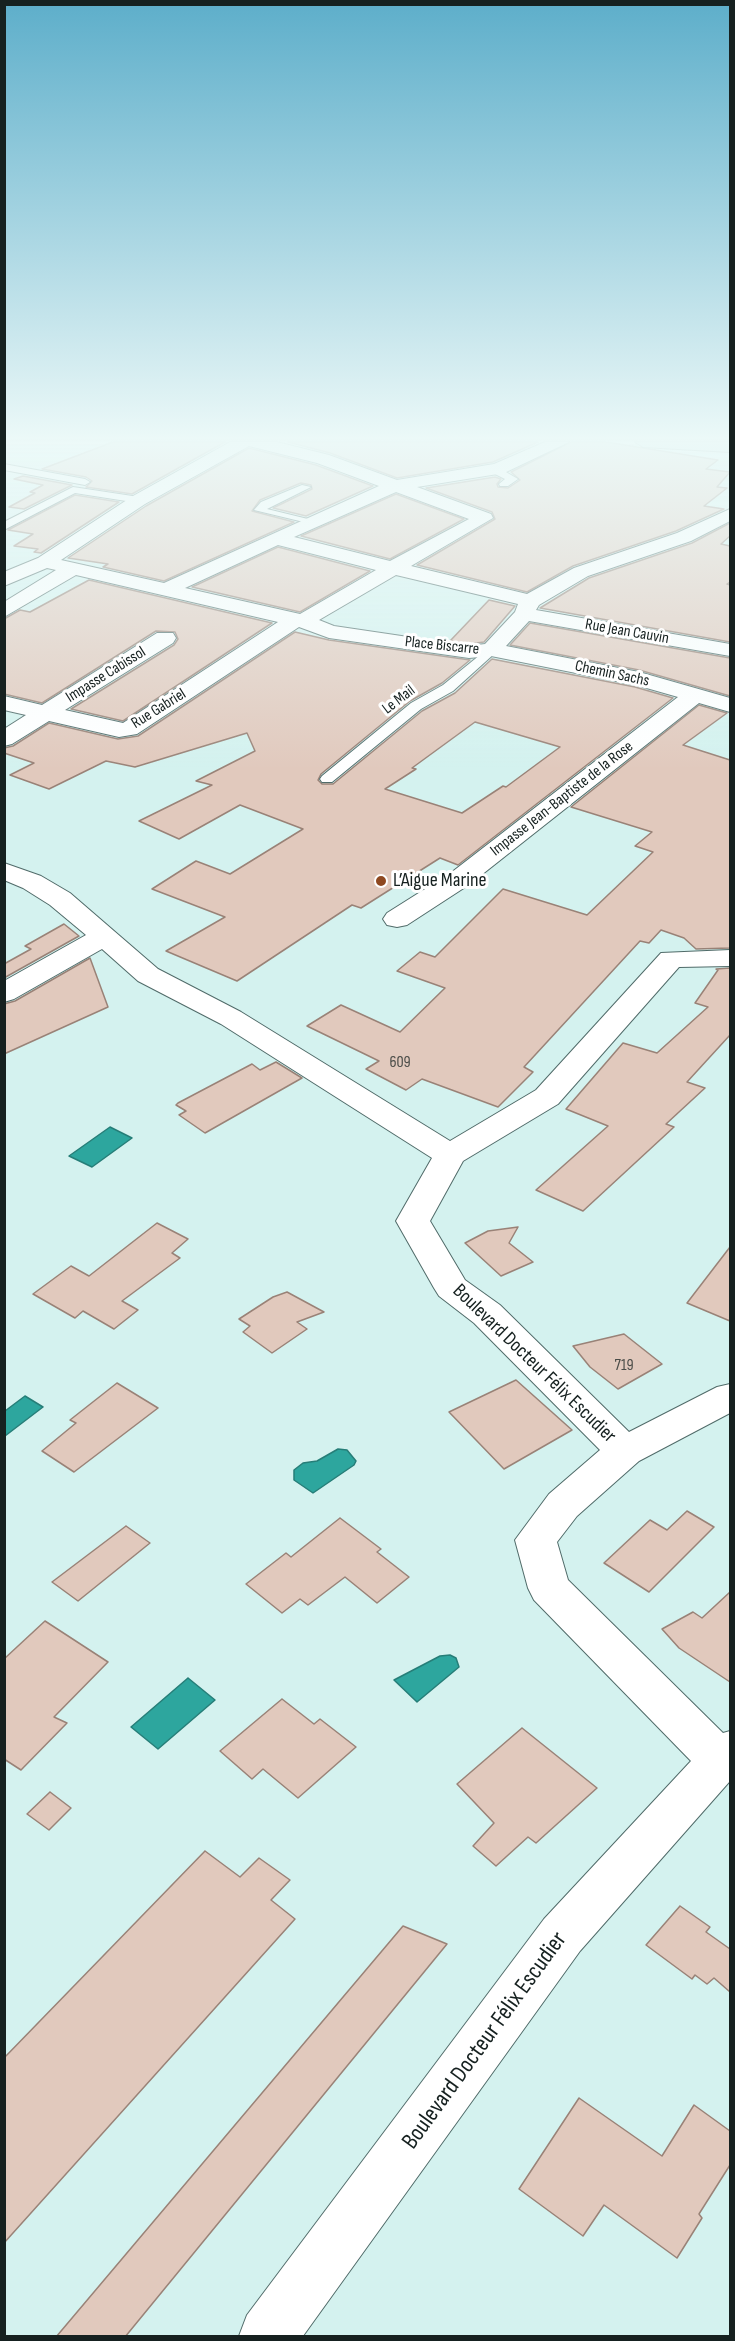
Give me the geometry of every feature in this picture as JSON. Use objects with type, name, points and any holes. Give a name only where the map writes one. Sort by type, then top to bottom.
[{"type":"street","points":[[4,580],[45,562],[61,551]]},
{"type":"street","points":[[167,589],[246,551]]},
{"type":"street","points":[[328,551],[393,567],[527,607]]},
{"type":"street","points":[[299,620],[422,551]]},
{"type":"street","name":"Place Biscarre","points":[[45,562],[299,620],[329,633],[469,652],[491,650],[527,607],[581,572],[642,551]]},
{"type":"street","points":[[4,611],[74,568]]},
{"type":"street","name":"Rue Jean Cauvin","points":[[527,607],[730,650]]},
{"type":"street","name":"Rue Gabriel","points":[[4,703],[119,730],[134,728],[299,620]]},
{"type":"street","name":"Impasse Cabissol","points":[[4,739],[165,638]]},
{"type":"street","name":"Chemin Sachs","points":[[491,650],[627,676],[730,705]]},
{"type":"street","name":"Impasse Jean-Baptiste de la Rose","points":[[397,919],[469,871],[695,695]]},
{"type":"street","points":[[4,871],[53,894],[148,975],[231,1018],[450,1155],[547,1097],[671,959],[730,958]]},
{"type":"street","points":[[4,993],[103,937]]},
{"type":"street","name":"Boulevard Docteur Félix Escudier","points":[[268,2337],[562,1935],[725,1754],[549,1588],[536,1540],[563,1505],[625,1451],[487,1314],[452,1288],[413,1221],[450,1155]]},
{"type":"street","points":[[625,1451],[730,1397]]},
{"type":"lane","name":"Le Mail","points":[[327,779],[416,705],[448,688],[491,650]]},
{"type":"water","points":[[110,1127],[132,1138],[92,1167],[69,1156]]},
{"type":"water","points":[[25,1396],[43,1407],[5,1436],[5,1411]]},
{"type":"water","points":[[338,1449],[347,1450],[356,1461],[354,1465],[313,1493],[294,1480],[294,1470],[303,1463],[317,1461]]},
{"type":"water","points":[[450,1655],[456,1658],[459,1667],[417,1702],[394,1680],[440,1656]]},
{"type":"water","points":[[188,1678],[215,1700],[158,1749],[131,1727]]},
{"type":"building","points":[[78,551],[230,551],[164,581],[103,567],[108,564],[68,558]]},
{"type":"building","points":[[269,551],[294,551],[370,571],[300,612],[192,587]]},
{"type":"building","points":[[360,551],[404,551],[390,559]]},
{"type":"building","points":[[440,551],[616,551],[573,566],[527,592],[417,565]]},
{"type":"building","points":[[668,551],[730,551],[730,582],[727,584],[730,585],[730,642],[540,608],[589,578]]},
{"type":"building","points":[[89,580],[272,623],[123,721],[71,709],[174,645],[178,639],[175,632],[156,631],[42,703],[4,694],[4,619],[20,610],[30,612]]},
{"type":"building","points":[[489,600],[515,606],[484,642],[469,644],[450,641]]},
{"type":"building","points":[[530,623],[730,658],[730,696],[639,670],[510,645]]},
{"type":"building","points":[[295,632],[329,640],[470,660],[442,683],[410,701],[321,774],[318,780],[322,784],[333,784],[422,711],[455,693],[492,659],[635,687],[673,698],[458,865],[440,858],[361,908],[352,905],[237,981],[166,951],[225,917],[152,889],[196,861],[230,874],[303,829],[240,805],[179,839],[139,821],[212,785],[196,781],[255,751],[247,733],[135,767],[106,761],[49,789],[10,775],[34,763],[4,753],[4,748],[13,746],[49,723],[118,739],[138,736]],"holes":[[[475,722],[560,747],[506,787],[503,786],[462,813],[385,789],[416,769],[412,768]]]},
{"type":"building","points":[[699,705],[727,713],[683,745],[730,760],[730,948],[696,949],[684,938],[661,930],[649,943],[640,941],[524,1067],[533,1072],[498,1107],[422,1079],[406,1090],[366,1069],[379,1061],[307,1026],[341,1005],[400,1032],[445,988],[397,971],[420,952],[435,957],[503,889],[587,915],[653,852],[635,846],[652,832],[571,807]]},
{"type":"building","points":[[64,924],[79,936],[4,978],[4,964],[31,949],[25,946]]},
{"type":"building","points":[[90,958],[108,1007],[4,1054],[4,1004],[15,1001]]},
{"type":"building","points":[[730,968],[730,1035],[687,1082],[705,1088],[666,1124],[674,1127],[583,1211],[536,1190],[608,1126],[566,1109],[623,1043],[657,1053],[708,1007],[695,1003],[718,970],[716,969]]},
{"type":"building","points":[[276,1062],[302,1078],[205,1133],[179,1115],[186,1111],[176,1105],[178,1103],[252,1064],[260,1070]]},
{"type":"building","points":[[157,1223],[188,1239],[172,1253],[180,1258],[122,1301],[138,1310],[114,1329],[83,1311],[75,1318],[33,1294],[71,1266],[89,1276]]},
{"type":"building","points":[[518,1227],[509,1243],[533,1262],[501,1276],[465,1243],[488,1231]]},
{"type":"building","points":[[730,1247],[730,1321],[687,1303]]},
{"type":"building","points":[[287,1292],[324,1312],[297,1322],[307,1329],[272,1353],[243,1332],[250,1326],[239,1319],[273,1297]]},
{"type":"building","points":[[624,1334],[662,1364],[618,1389],[590,1367],[573,1346]]},
{"type":"building","points":[[516,1380],[572,1430],[504,1469],[449,1412]]},
{"type":"building","points":[[117,1383],[158,1408],[74,1472],[42,1451],[76,1423],[70,1420]]},
{"type":"building","points":[[687,1511],[714,1527],[649,1592],[604,1563],[650,1520],[667,1530]]},
{"type":"building","points":[[340,1518],[381,1549],[377,1552],[409,1577],[377,1603],[345,1577],[308,1605],[300,1599],[282,1613],[246,1584],[286,1553],[291,1557]]},
{"type":"building","points":[[126,1526],[150,1543],[78,1601],[52,1582]]},
{"type":"building","points":[[730,1592],[730,1682],[679,1648],[662,1629],[693,1612],[702,1618]]},
{"type":"building","points":[[45,1621],[108,1662],[54,1717],[67,1723],[21,1770],[4,1759],[4,1659]]},
{"type":"building","points":[[282,1699],[314,1724],[320,1719],[356,1747],[298,1798],[263,1769],[252,1779],[220,1751]]},
{"type":"building","points":[[522,1728],[597,1788],[536,1843],[528,1837],[496,1866],[473,1846],[494,1823],[457,1784]]},
{"type":"building","points":[[50,1792],[71,1808],[49,1830],[27,1814]]},
{"type":"building","points":[[205,1851],[240,1877],[259,1858],[290,1880],[271,1900],[295,1919],[4,2243],[4,2058]]},
{"type":"building","points":[[680,1906],[710,1927],[706,1932],[730,1949],[730,1992],[714,1978],[707,1984],[695,1975],[692,1979],[646,1945]]},
{"type":"building","points":[[403,1926],[447,1944],[125,2337],[56,2337]]},
{"type":"building","points":[[579,2098],[662,2156],[694,2105],[730,2131],[730,2165],[699,2214],[702,2218],[677,2258],[604,2205],[583,2236],[519,2189]]},
{"type":"place","name":"L’Aigue Marine","points":[[381,881]]}]
